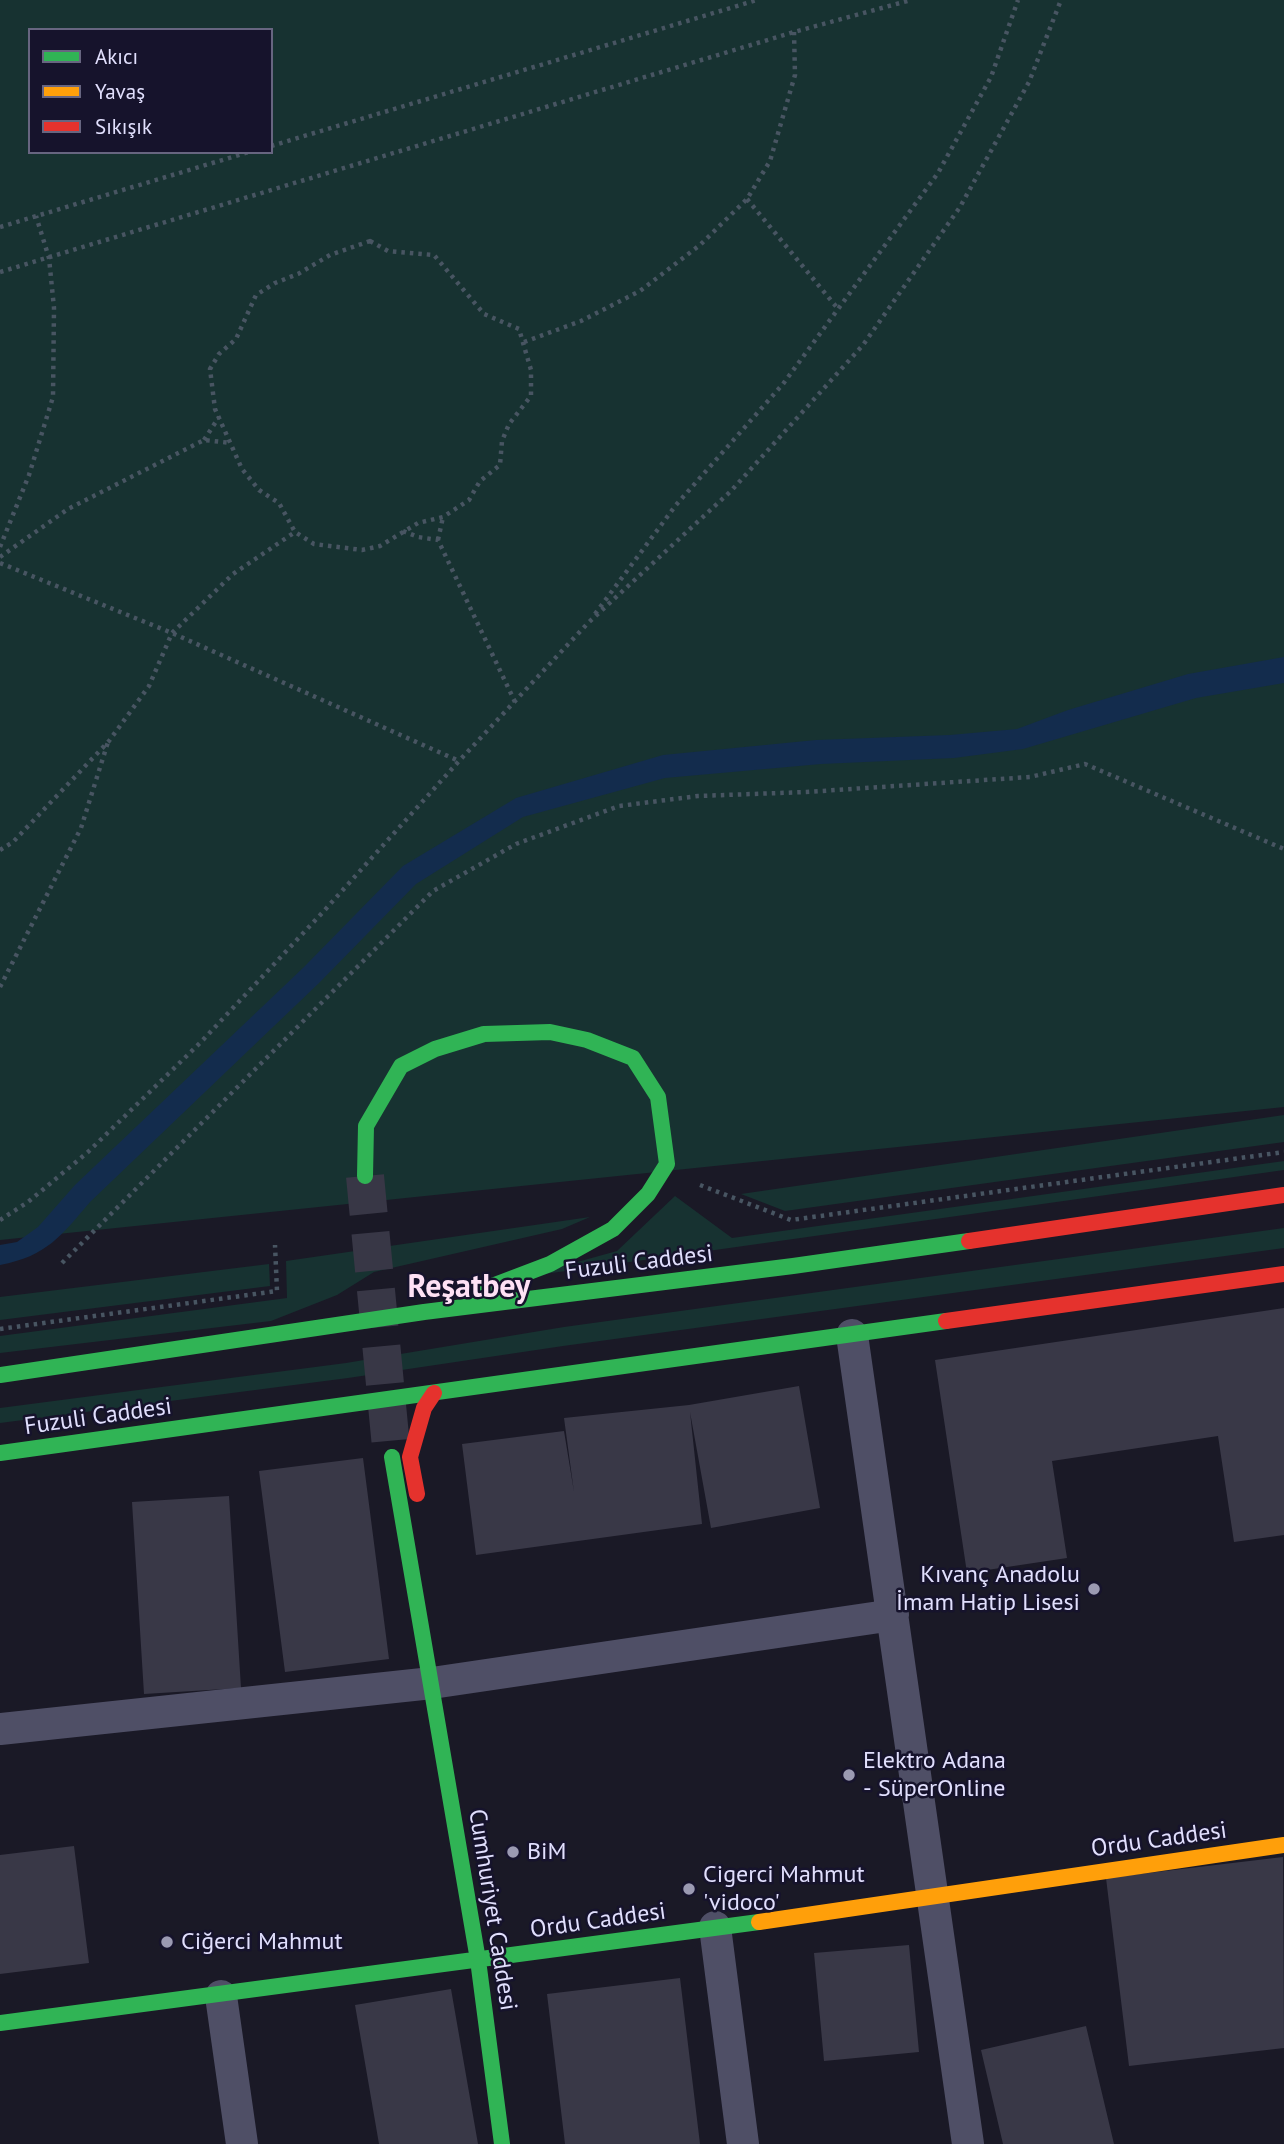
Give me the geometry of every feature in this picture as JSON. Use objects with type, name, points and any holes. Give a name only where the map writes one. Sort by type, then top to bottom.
[{"type":"main road","points":[[365,1176],[366,1126],[401,1066],[435,1049],[484,1034],[550,1032],[587,1040],[633,1058],[658,1097],[667,1164],[648,1194],[613,1229],[550,1264],[424,1312]]},
{"type":"main road","name":"Fuzuli Caddesi","points":[[0,1375],[424,1312],[793,1266],[1284,1195]]},
{"type":"main road","name":"Fuzuli Caddesi","points":[[0,1453],[1284,1274]]},
{"type":"main road","points":[[419,1507],[410,1457],[424,1408],[434,1394]]},
{"type":"main road","name":"Cumhuriyet Caddesi","points":[[392,1457],[478,1960],[502,2144]]},
{"type":"main road","points":[[424,1650],[433,1610]]},
{"type":"main road","name":"Ordu Caddesi","points":[[0,2023],[221,1996],[934,1897],[1284,1845]]},
{"type":"street","points":[[852,1335],[968,2144]]},
{"type":"street","points":[[0,1729],[432,1683],[893,1615]]},
{"type":"street","points":[[715,1927],[743,2144]]},
{"type":"street","points":[[221,1996],[242,2144]]},
{"type":"path","points":[[273,145],[757,0]]},
{"type":"path","points":[[0,272],[794,32],[911,0]]},
{"type":"path","points":[[589,623],[676,505],[783,384],[938,173],[991,77],[1018,0]]},
{"type":"path","points":[[0,1220],[28,1202],[88,1152],[201,1042],[323,912],[458,761],[589,623],[731,491],[863,345],[960,207],[1029,82],[1061,0]]},
{"type":"path","points":[[524,342],[581,321],[640,291],[700,245],[747,199],[770,161],[795,75],[794,32]]},
{"type":"path","points":[[0,227],[242,154]]},
{"type":"path","points":[[747,199],[839,310]]},
{"type":"path","points":[[0,547],[29,475],[52,397],[54,308],[48,258],[36,216]]},
{"type":"path","points":[[370,241],[388,251],[433,255],[484,314],[519,330],[531,370],[530,396],[509,424],[502,441],[500,465],[480,481],[469,499],[443,517],[418,523],[380,546],[362,550],[314,544],[295,531],[279,503],[259,490],[242,469],[219,417],[215,409],[210,369],[219,354],[236,339],[256,295],[330,255],[370,241]]},
{"type":"path","points":[[0,557],[68,509],[204,440],[219,417]]},
{"type":"path","points":[[204,440],[232,444]]},
{"type":"path","points":[[443,517],[438,540],[516,702]]},
{"type":"path","points":[[0,850],[13,842],[109,741],[149,686],[172,633],[233,574],[295,531]]},
{"type":"path","points":[[403,531],[438,540]]},
{"type":"path","points":[[0,563],[172,633],[458,761]]},
{"type":"path","points":[[0,987],[81,828],[109,741]]},
{"type":"path","points":[[62,1263],[433,891],[516,844],[619,806],[698,796],[806,792],[1030,777],[1085,764],[1284,849]]},
{"type":"path","points":[[693,1182],[792,1220],[1284,1152]]},
{"type":"path","points":[[0,1329],[278,1290],[275,1245]]},
{"type":"green space","points":[[0,0],[1284,0],[1284,1107],[0,1240]]},
{"type":"green space","points":[[1284,1115],[1284,1142],[785,1211],[741,1194]]},
{"type":"green space","points":[[1284,1161],[1284,1170],[523,1277],[617,1251],[675,1196],[732,1238]]},
{"type":"green space","points":[[590,1217],[562,1229],[374,1272],[337,1295],[271,1321],[0,1353],[0,1336],[287,1298],[286,1261]]},
{"type":"green space","points":[[1284,1228],[1284,1248],[563,1346],[348,1378],[0,1423],[0,1408],[346,1363],[564,1327]]},
{"type":"green space","points":[[269,1264],[270,1286],[0,1320],[0,1297]]},
{"type":"water","points":[[1284,657],[1284,683],[1196,698],[1023,749],[954,758],[821,764],[665,778],[523,817],[416,884],[319,983],[90,1202],[61,1235],[30,1256],[0,1265],[0,1245],[17,1242],[38,1227],[75,1185],[304,967],[403,866],[516,798],[663,755],[816,740],[950,735],[1017,729],[1068,710],[1188,674]]},
{"type":"building","points":[[1284,1308],[1284,1535],[1234,1542],[1218,1436],[1052,1461],[1067,1558],[967,1573],[935,1360]]},
{"type":"building","points":[[799,1386],[820,1508],[711,1528],[690,1412],[702,1524],[476,1555],[462,1444],[564,1431],[574,1492],[564,1418],[689,1405]]},
{"type":"building","points":[[363,1458],[389,1659],[285,1672],[259,1471]]},
{"type":"building","points":[[229,1496],[241,1688],[144,1694],[132,1502]]},
{"type":"building","points":[[74,1846],[89,1963],[0,1974],[0,1855]]},
{"type":"building","points":[[1283,1857],[1284,2048],[1129,2066],[1106,1878]]},
{"type":"building","points":[[909,1945],[919,2052],[824,2061],[814,1953]]},
{"type":"building","points":[[680,1978],[700,2144],[565,2144],[547,1994]]},
{"type":"building","points":[[451,1989],[478,2144],[379,2144],[355,2005]]},
{"type":"building","points":[[1086,2026],[1114,2144],[1003,2144],[981,2050]]},
{"type":"tunnel","points":[[365,1176],[392,1457]]},
{"type":"traffic: fast","points":[[365,1176],[366,1126],[401,1066],[435,1049],[484,1034],[550,1032],[587,1040],[633,1058],[658,1097],[667,1164],[648,1194],[613,1229],[550,1264],[479,1291]]},
{"type":"traffic: fast","points":[[0,1375],[424,1312],[969,1241]]},
{"type":"traffic: fast","points":[[0,1453],[946,1321]]},
{"type":"traffic: fast","points":[[392,1457],[478,1960],[502,2144]]},
{"type":"traffic: fast","points":[[0,2023],[759,1922]]},
{"type":"traffic: slow","points":[[759,1922],[1284,1845]]},
{"type":"traffic: jam","points":[[969,1241],[1284,1195]]},
{"type":"traffic: jam","points":[[946,1321],[1284,1274]]},
{"type":"traffic: jam","points":[[417,1494],[410,1457],[424,1408],[434,1393]]},
{"type":"place","name":"Kıvanç Anadolu İmam Hatip Lisesi","points":[[1094,1589]]},
{"type":"place","name":"Elektro Adana - SüperOnline","points":[[849,1775]]},
{"type":"place","name":"BiM","points":[[513,1852]]},
{"type":"place","name":"Cigerci Mahmut 'vidoco'","points":[[689,1889]]},
{"type":"place","name":"Ciğerci Mahmut","points":[[167,1942]]},
{"type":"district","name":"Reşatbey","points":[[469,1288]]}]
